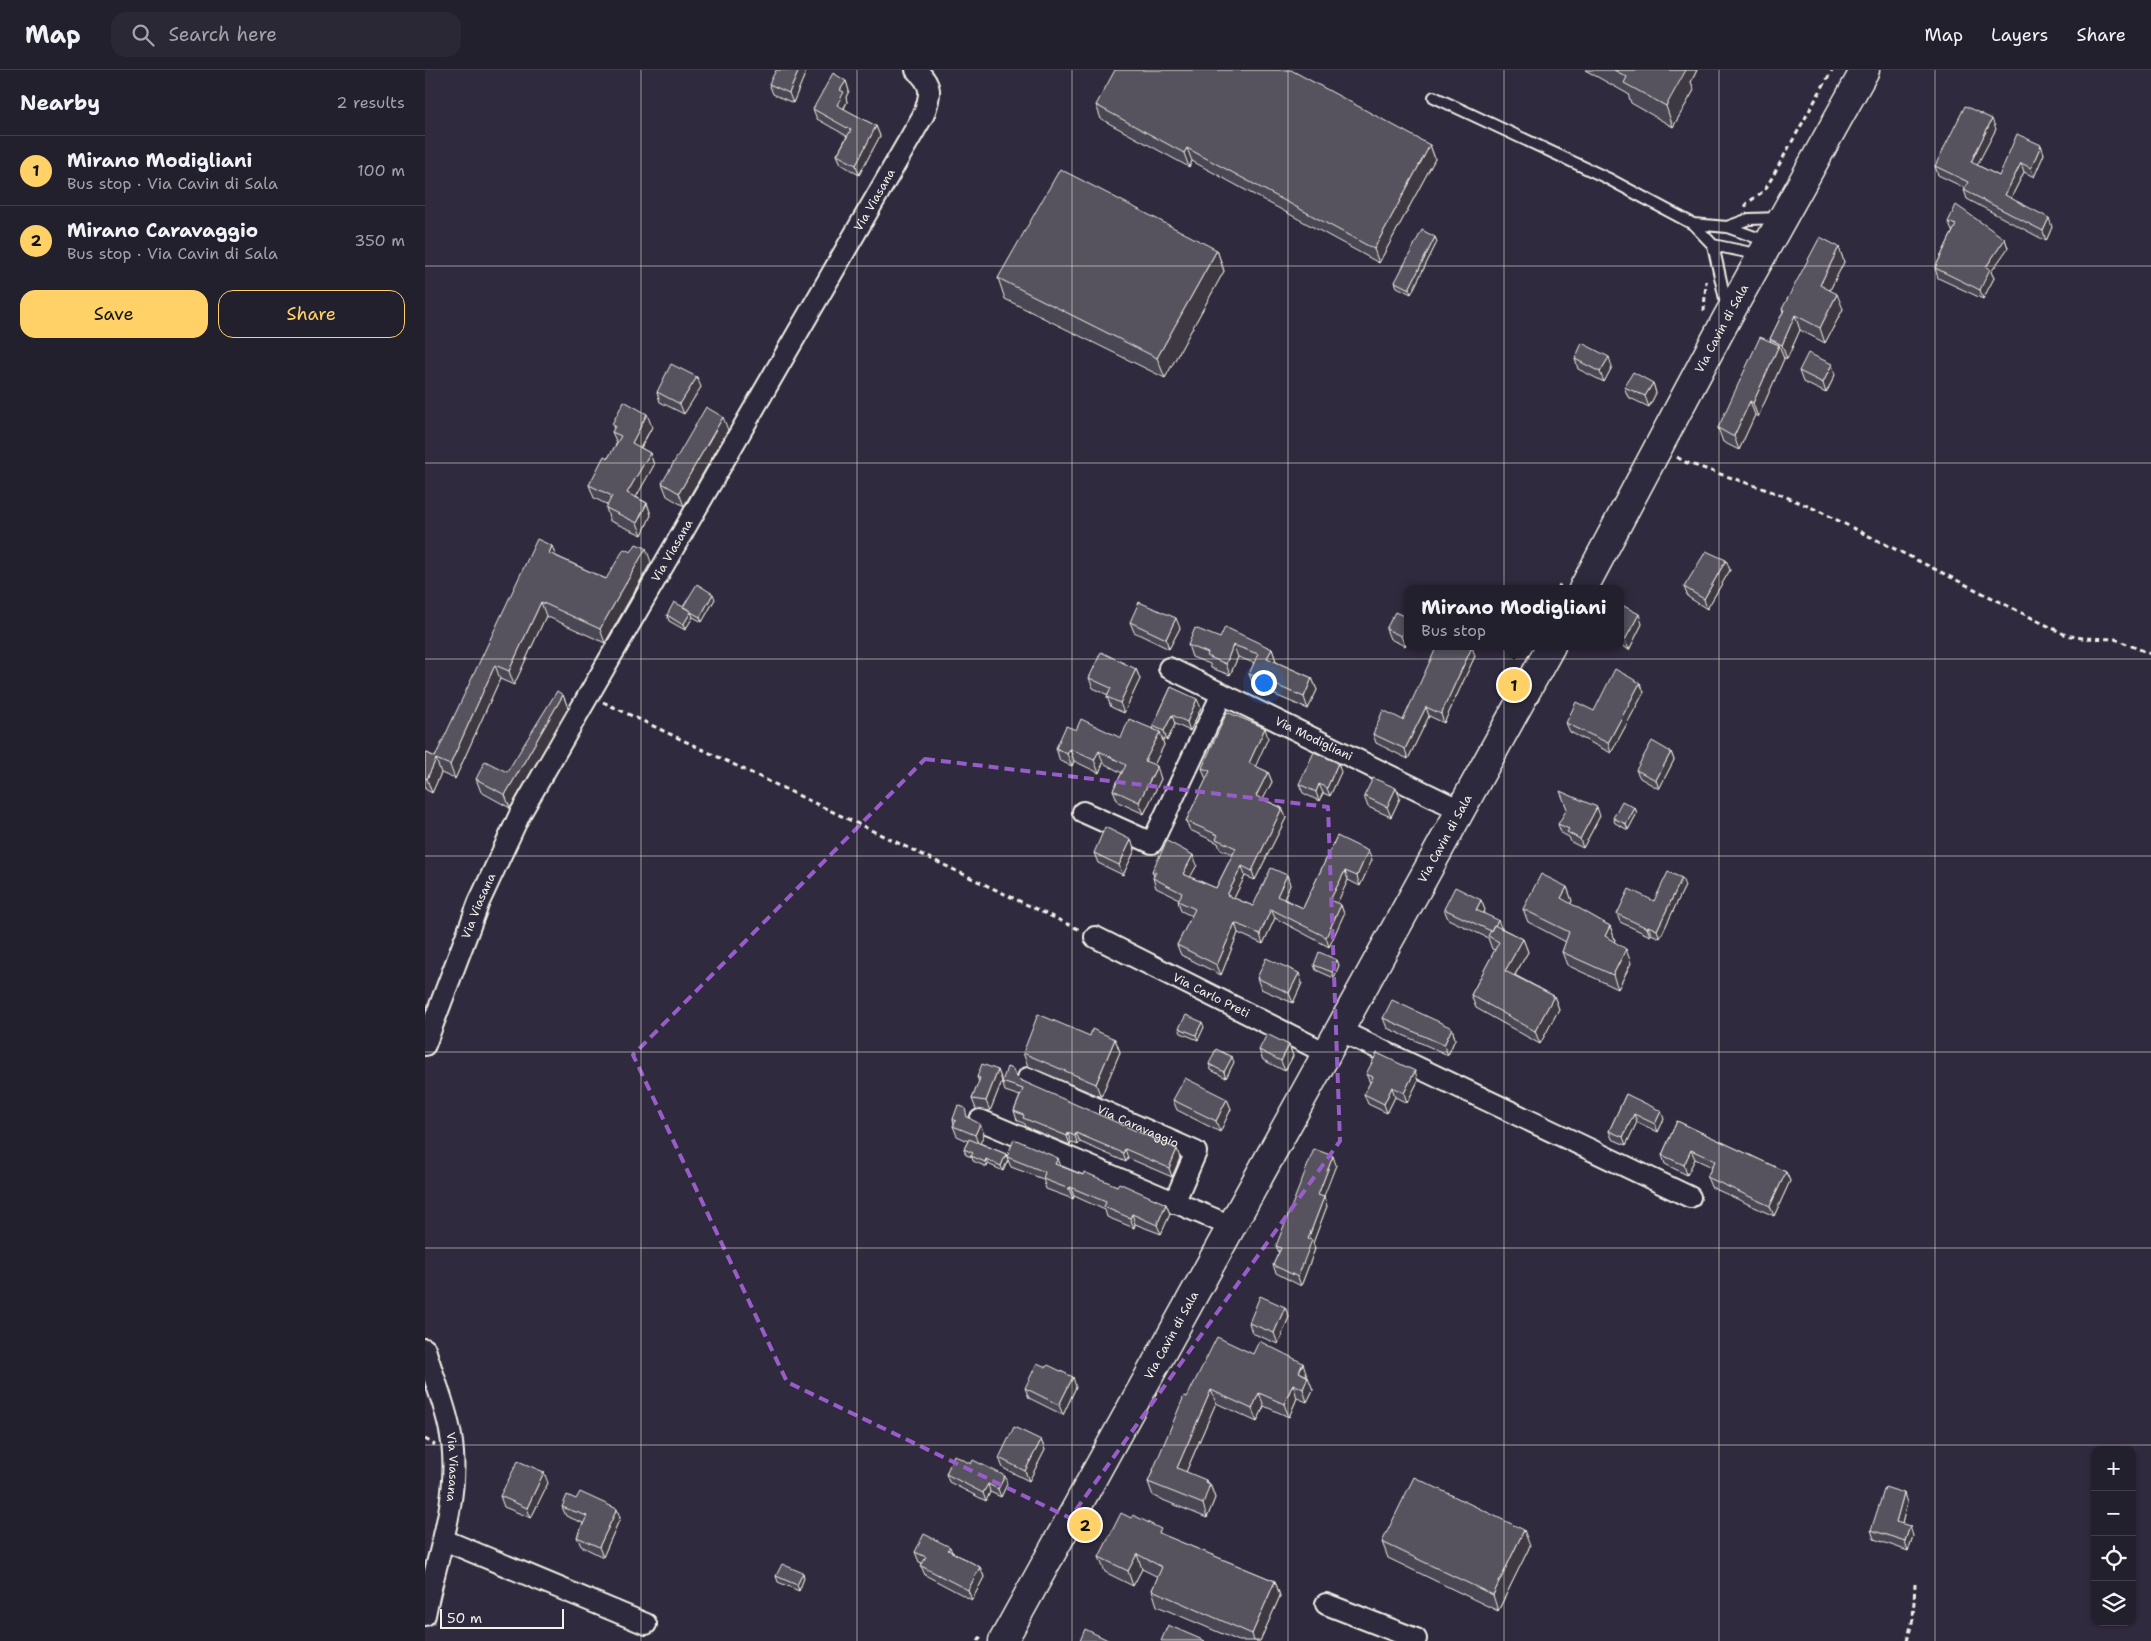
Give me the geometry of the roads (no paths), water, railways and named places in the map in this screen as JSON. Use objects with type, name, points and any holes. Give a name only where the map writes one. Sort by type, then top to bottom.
[{"type":"main road","name":"Via Cavin di Sala","points":[[1585,585],[1729,316],[1865,70]]},
{"type":"main road","name":"Via Cavin di Sala","points":[[1003,1641],[1549,650]]},
{"type":"street","name":"Via Viasana","points":[[425,1045],[498,858],[520,814],[924,114],[929,98],[929,88],[925,78],[916,70]]},
{"type":"street","name":"Via Modigliani","points":[[1169,668],[1460,810]]},
{"type":"street","points":[[1083,812],[1152,843],[1222,694]]},
{"type":"street","name":"Via Carlo Preti","points":[[1095,937],[1326,1053]]},
{"type":"street","points":[[1339,1030],[1690,1197]]},
{"type":"street","name":"Via Caravaggio","points":[[1028,1078],[1196,1152],[1174,1203]]},
{"type":"street","points":[[980,1120],[1231,1226]]},
{"type":"street","name":"Via Viasana","points":[[425,1349],[451,1438],[454,1482],[444,1540],[425,1615]]},
{"type":"street","points":[[444,1540],[646,1624]]},
{"type":"street","points":[[1326,1604],[1416,1639],[1414,1641]]},
{"type":"lane","points":[[1434,97],[1607,178],[1693,224],[1713,246],[1729,316]]},
{"type":"lane","points":[[1727,227],[1749,219],[1784,218]]},
{"type":"lane","points":[[1693,224],[1727,227],[1766,249]]},
{"type":"lane","points":[[1713,246],[1766,249]]},
{"type":"place","name":"Mirano Modigliani","points":[[1514,685]]},
{"type":"place","name":"Mirano Caravaggio","points":[[1085,1525]]}]
